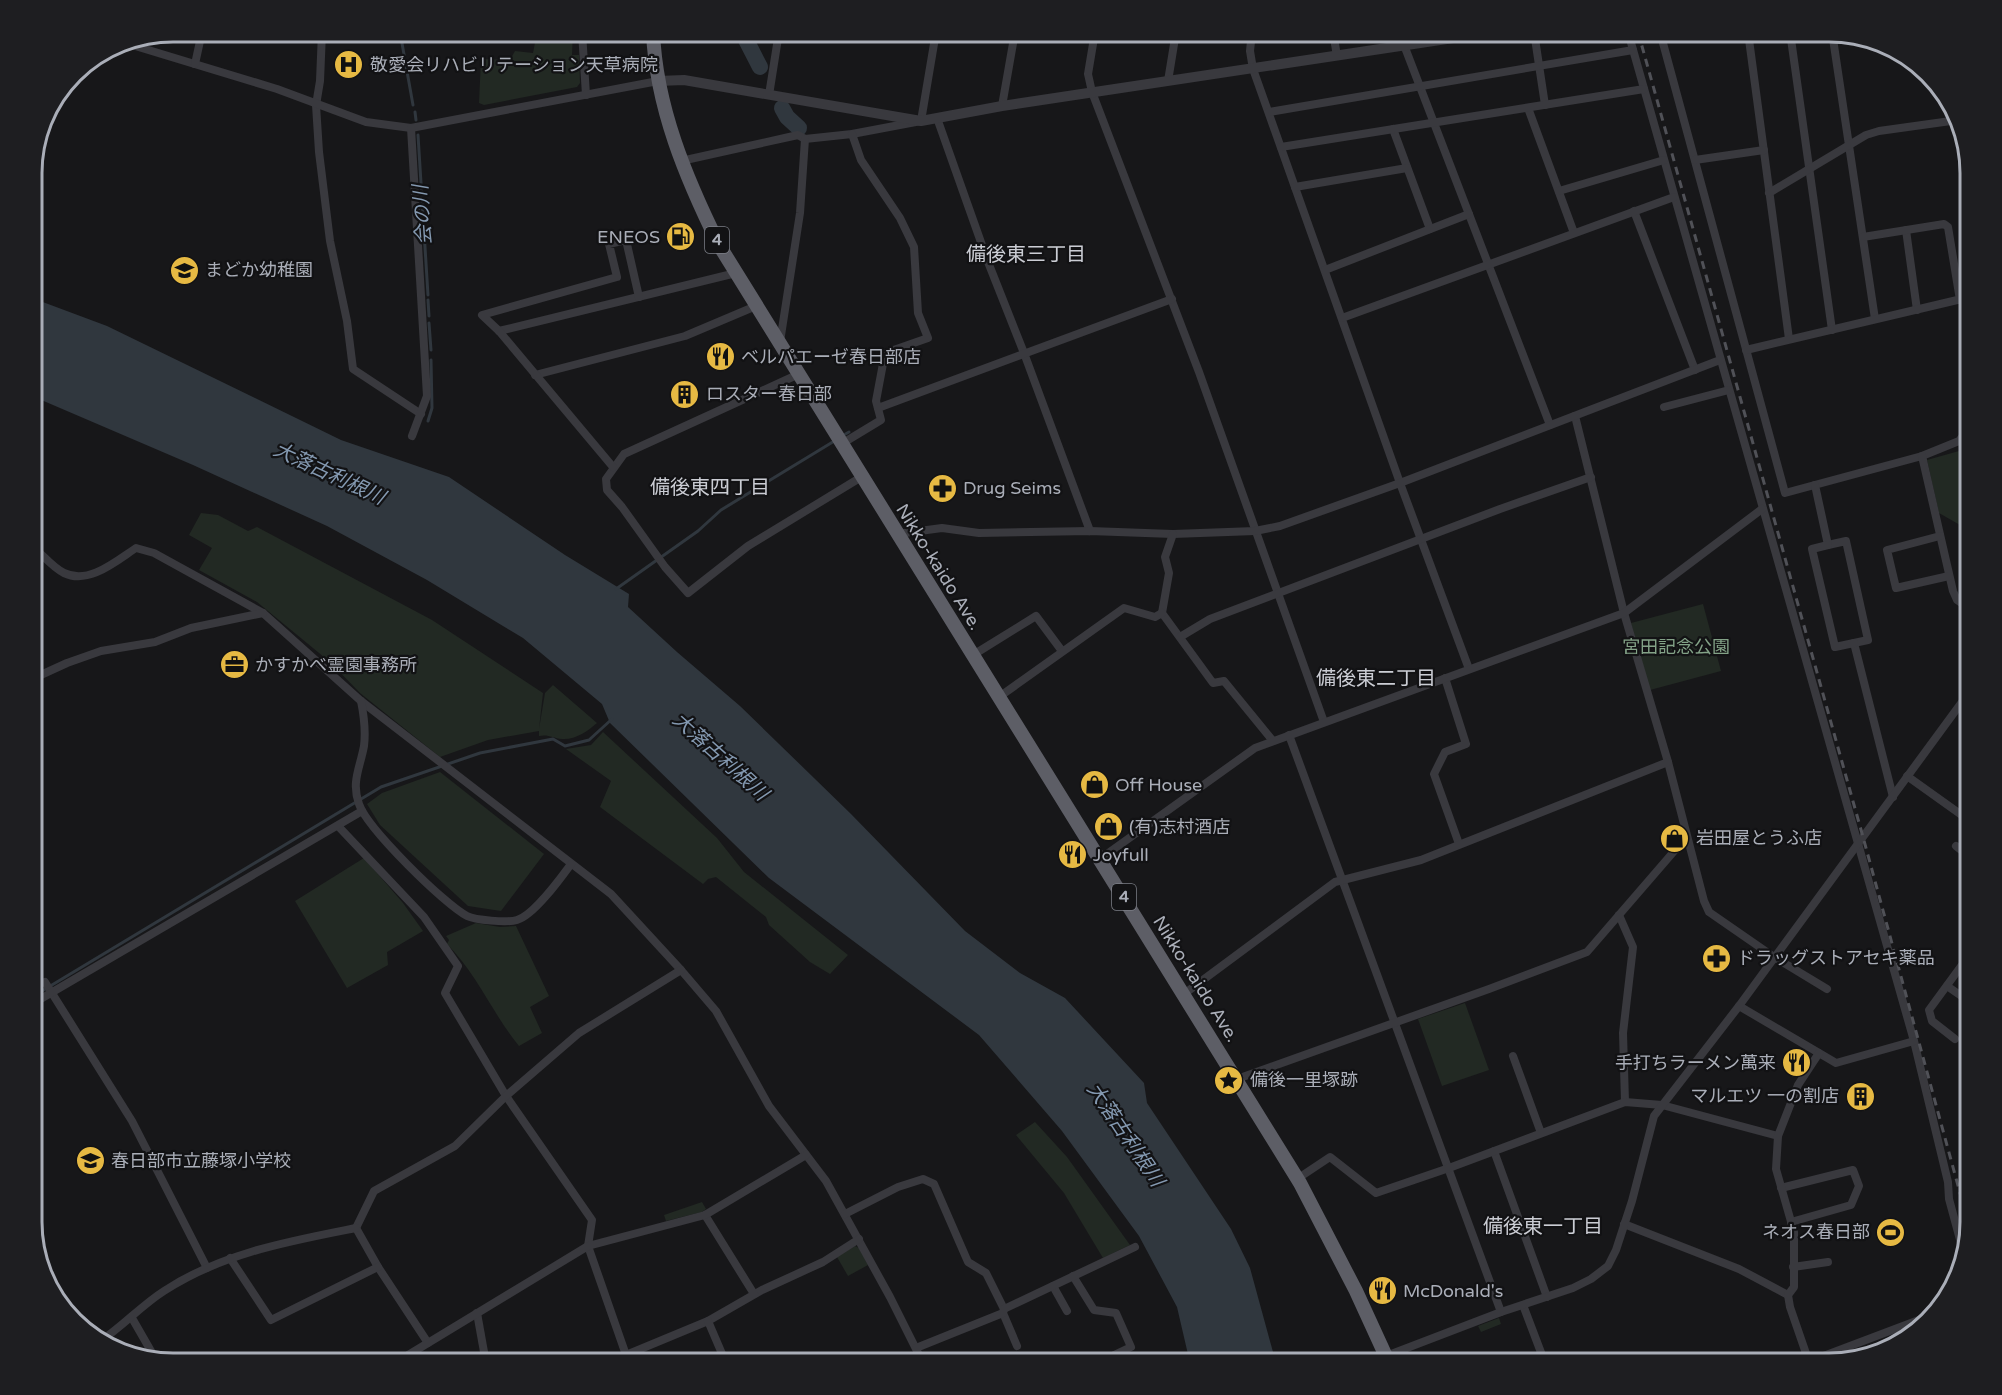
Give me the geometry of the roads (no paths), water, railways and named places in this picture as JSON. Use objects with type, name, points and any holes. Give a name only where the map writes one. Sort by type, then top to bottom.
[{"type":"highway","name":"4","points":[[654,42],[658,81],[681,161],[694,195],[736,273],[842,442]]},
{"type":"highway","name":"Nikko-kaido Ave.","points":[[842,442],[1297,1179],[1346,1272],[1384,1353]]},
{"type":"street","points":[[195,64],[200,42]]},
{"type":"street","points":[[322,42],[320,81],[316,105],[319,152],[330,241],[347,321],[353,369],[421,414]]},
{"type":"street","points":[[583,42],[586,95]]},
{"type":"street","points":[[769,95],[777,42]]},
{"type":"street","points":[[921,121],[934,42]]},
{"type":"street","points":[[1002,106],[1013,42]]},
{"type":"street","points":[[1093,42],[1088,74],[1092,92],[1172,299],[1324,723]]},
{"type":"street","points":[[1168,81],[1174,42]]},
{"type":"street","points":[[1251,42],[1253,69],[1400,483],[1470,669]]},
{"type":"street","points":[[1335,42],[1337,56]]},
{"type":"street","points":[[1404,42],[1550,425]]},
{"type":"street","points":[[681,161],[798,135],[805,139],[852,134],[1002,106],[1425,42]]},
{"type":"street","points":[[1535,42],[1545,105]]},
{"type":"street","points":[[1631,42],[1914,1041],[1959,1236]]},
{"type":"street","points":[[1663,42],[1785,493],[1922,456],[1960,440]]},
{"type":"street","points":[[1749,42],[1790,339]]},
{"type":"street","points":[[1791,42],[1832,330]]},
{"type":"street","points":[[1834,42],[1875,320]]},
{"type":"street","points":[[139,47],[277,89],[366,122],[411,128],[658,81],[684,80],[921,121]]},
{"type":"street","points":[[1269,112],[1633,50]]},
{"type":"street","points":[[1281,147],[1644,89]]},
{"type":"street","points":[[1528,108],[1574,233]]},
{"type":"street","points":[[937,118],[988,262],[1090,531]]},
{"type":"street","points":[[1769,193],[1849,143],[1866,135],[1879,131],[1949,121]]},
{"type":"street","points":[[411,128],[427,396],[412,436]]},
{"type":"street","points":[[1393,129],[1430,230]]},
{"type":"street","points":[[842,442],[881,420],[876,401],[885,353],[928,338],[918,312],[914,247],[900,218],[861,160],[852,134]]},
{"type":"street","points":[[780,343],[800,213],[805,139]]},
{"type":"street","points":[[1695,160],[1764,150]]},
{"type":"street","points":[[1559,192],[1664,160]]},
{"type":"street","points":[[1295,187],[1407,168]]},
{"type":"street","points":[[1342,318],[1674,197]]},
{"type":"street","points":[[1634,211],[1695,370]]},
{"type":"street","points":[[1325,270],[1470,214]]},
{"type":"street","points":[[1746,350],[1960,300],[1948,227],[1944,224],[1863,237]]},
{"type":"street","points":[[1906,230],[1917,310]]},
{"type":"street","points":[[617,277],[609,244],[626,240],[639,297]]},
{"type":"street","points":[[613,467],[499,331],[482,315],[634,273]]},
{"type":"street","points":[[499,331],[736,273]]},
{"type":"street","points":[[878,408],[1172,299]]},
{"type":"street","points":[[535,375],[685,336],[756,306]]},
{"type":"street","points":[[897,534],[942,528],[979,533],[1090,531],[1173,534],[1255,531],[1280,526],[1400,483],[1720,360]]},
{"type":"street","points":[[799,374],[624,454],[606,479],[607,490],[662,563],[688,593],[748,546],[863,476]]},
{"type":"street","points":[[1664,407],[1729,390]]},
{"type":"street","points":[[1575,416],[1624,613],[1668,762],[1704,901],[1709,912],[1774,957],[1827,989]]},
{"type":"street","points":[[1922,456],[1949,576],[1953,591],[1960,602]]},
{"type":"street","points":[[1180,637],[1210,619],[1591,477]]},
{"type":"street","points":[[1815,485],[1828,545]]},
{"type":"street","points":[[1100,859],[1255,748],[1624,613],[1762,509]]},
{"type":"street","points":[[1173,534],[1165,557],[1169,573],[1162,613],[1213,683],[1224,681],[1273,741]]},
{"type":"street","points":[[1940,536],[1887,550],[1896,588],[1949,576]]},
{"type":"street","points":[[1846,541],[1868,640],[1854,644],[1835,647],[1812,549],[1846,541]]},
{"type":"street","points":[[42,554],[64,573],[82,576],[97,573],[136,548],[154,553],[263,613],[361,701],[611,894],[716,1011],[769,1106],[826,1181],[918,1353]]},
{"type":"street","points":[[999,697],[1124,608],[1155,617],[1162,613]]},
{"type":"street","points":[[42,674],[101,651],[154,642],[191,628],[263,613]]},
{"type":"street","points":[[973,655],[1036,616],[1062,651]]},
{"type":"street","points":[[1854,644],[1893,797]]},
{"type":"street","points":[[1445,678],[1466,744],[1445,752],[1434,774],[1459,844]]},
{"type":"street","points":[[361,701],[366,728],[354,784],[362,811],[371,826],[432,888],[468,916],[494,921],[517,920],[536,906],[571,864]]},
{"type":"street","points":[[1404,1353],[1501,1312],[1591,1279],[1608,1266],[1624,1224],[1654,1116],[1739,1006],[1960,706]]},
{"type":"street","points":[[1289,735],[1501,1312]]},
{"type":"street","points":[[1184,994],[1341,879],[1421,860],[1668,762]]},
{"type":"street","points":[[1907,776],[1960,813]]},
{"type":"street","points":[[42,998],[362,811]]},
{"type":"street","points":[[338,826],[424,917],[458,966],[446,993],[506,1096],[592,1220],[588,1246],[626,1353]]},
{"type":"street","points":[[1237,1079],[1587,952],[1676,849],[1688,841]]},
{"type":"street","points":[[1956,846],[1960,849]]},
{"type":"street","points":[[1619,915],[1633,947],[1623,1033],[1625,1102]]},
{"type":"street","points":[[1955,1039],[1932,1021],[1929,1011],[1960,969]]},
{"type":"street","points":[[356,1228],[374,1191],[455,1146],[506,1096],[579,1033],[681,970]]},
{"type":"street","points":[[45,982],[132,1121],[207,1268]]},
{"type":"street","points":[[1947,986],[1960,995]]},
{"type":"street","points":[[1739,1006],[1836,1063],[1914,1041]]},
{"type":"street","points":[[1804,1353],[1788,1295],[1794,1287],[1794,1232],[1776,1168],[1778,1136],[1798,1085],[1819,1053]]},
{"type":"street","points":[[1513,1056],[1541,1133]]},
{"type":"street","points":[[1297,1179],[1330,1157],[1376,1193],[1625,1102],[1662,1105],[1778,1136]]},
{"type":"street","points":[[1494,1151],[1547,1297]]},
{"type":"street","points":[[412,1353],[588,1246],[705,1215],[806,1155]]},
{"type":"street","points":[[1781,1188],[1853,1170],[1859,1186],[1851,1205],[1791,1222]]},
{"type":"street","points":[[845,1214],[898,1187],[923,1179],[934,1184],[968,1262],[986,1274],[1017,1346]]},
{"type":"street","points":[[705,1215],[754,1294]]},
{"type":"street","points":[[1624,1224],[1739,1269],[1788,1295]]},
{"type":"street","points":[[108,1335],[164,1291],[230,1257],[356,1228]]},
{"type":"street","points":[[356,1228],[378,1267],[428,1342]]},
{"type":"street","points":[[628,1353],[708,1321],[754,1294],[824,1262],[859,1239]]},
{"type":"street","points":[[916,1348],[1003,1311],[1135,1248]]},
{"type":"street","points":[[230,1257],[271,1320],[378,1267]]},
{"type":"street","points":[[1793,1267],[1828,1262]]},
{"type":"street","points":[[1073,1276],[1094,1310],[1116,1313],[1131,1347],[1118,1353]]},
{"type":"street","points":[[1053,1286],[1067,1311]]},
{"type":"street","points":[[1523,1305],[1541,1353]]},
{"type":"street","points":[[477,1313],[484,1353]]},
{"type":"street","points":[[132,1318],[151,1350]]},
{"type":"street","points":[[708,1321],[721,1353]]},
{"type":"street","points":[[1838,1352],[1900,1331]]},
{"type":"water","name":"大落古利根川","points":[[42,302],[107,326],[341,440],[449,477],[565,555],[629,594],[628,607],[740,706],[851,814],[965,931],[1020,973],[1065,998],[1144,1083],[1147,1103],[1231,1229],[1250,1268],[1273,1353],[1188,1353],[1177,1307],[1139,1236],[1062,1131],[979,1035],[769,878],[610,723],[602,704],[523,638],[427,580],[327,526],[42,400]]},
{"type":"waterway","name":"会の川","points":[[402,42],[413,105]]},
{"type":"waterway","points":[[747,42],[760,67]]},
{"type":"waterway","points":[[782,108],[787,117],[799,128]]},
{"type":"waterway","name":"会の川","points":[[415,112],[416,120]]},
{"type":"waterway","name":"会の川","points":[[418,135],[428,295]]},
{"type":"waterway","name":"会の川","points":[[428,300],[429,316]]},
{"type":"waterway","name":"会の川","points":[[429,323],[431,350]]},
{"type":"waterway","name":"会の川","points":[[428,421],[432,408],[431,360]]},
{"type":"waterway","points":[[842,436],[849,432]]},
{"type":"waterway","points":[[616,589],[698,531],[721,510],[836,440]]},
{"type":"waterway","points":[[42,991],[381,787],[480,753],[553,739],[565,746],[589,740],[612,719]]},
{"type":"railway","points":[[1641,42],[1960,1193]]},
{"type":"place","name":"敬愛会リハビリテーション天草病院","points":[[349,65]]},
{"type":"place","name":"ENEOS","points":[[681,237]]},
{"type":"place","name":"まどか幼稚園","points":[[184,270]]},
{"type":"place","name":"ベルパエーゼ春日部店","points":[[720,357]]},
{"type":"place","name":"ロスター春日部","points":[[685,394]]},
{"type":"place","name":"Drug Seims","points":[[942,488]]},
{"type":"place","name":"かすかべ霊園事務所","points":[[234,665]]},
{"type":"place","name":"Off House","points":[[1094,785]]},
{"type":"place","name":"(有)志村酒店","points":[[1108,827]]},
{"type":"place","name":"岩田屋とうふ店","points":[[1675,838]]},
{"type":"place","name":"Joyfull","points":[[1072,855]]},
{"type":"place","name":"ドラッグストアセキ薬品","points":[[1716,958]]},
{"type":"place","name":"手打ちラーメン萬来","points":[[1797,1063]]},
{"type":"place","name":"備後一里塚跡","points":[[1229,1080]]},
{"type":"place","name":"マルエツ 一の割店","points":[[1860,1096]]},
{"type":"place","name":"春日部市立藤塚小学校","points":[[90,1161]]},
{"type":"place","name":"ネオス春日部","points":[[1891,1232]]},
{"type":"place","name":"McDonald's","points":[[1382,1291]]},
{"type":"district","name":"備後東三丁目","points":[[1026,255]]},
{"type":"district","name":"備後東四丁目","points":[[710,488]]},
{"type":"district","name":"備後東二丁目","points":[[1376,679]]},
{"type":"district","name":"備後東一丁目","points":[[1543,1227]]},
{"type":"park label","name":"宮田記念公園","points":[[1676,647]]}]
